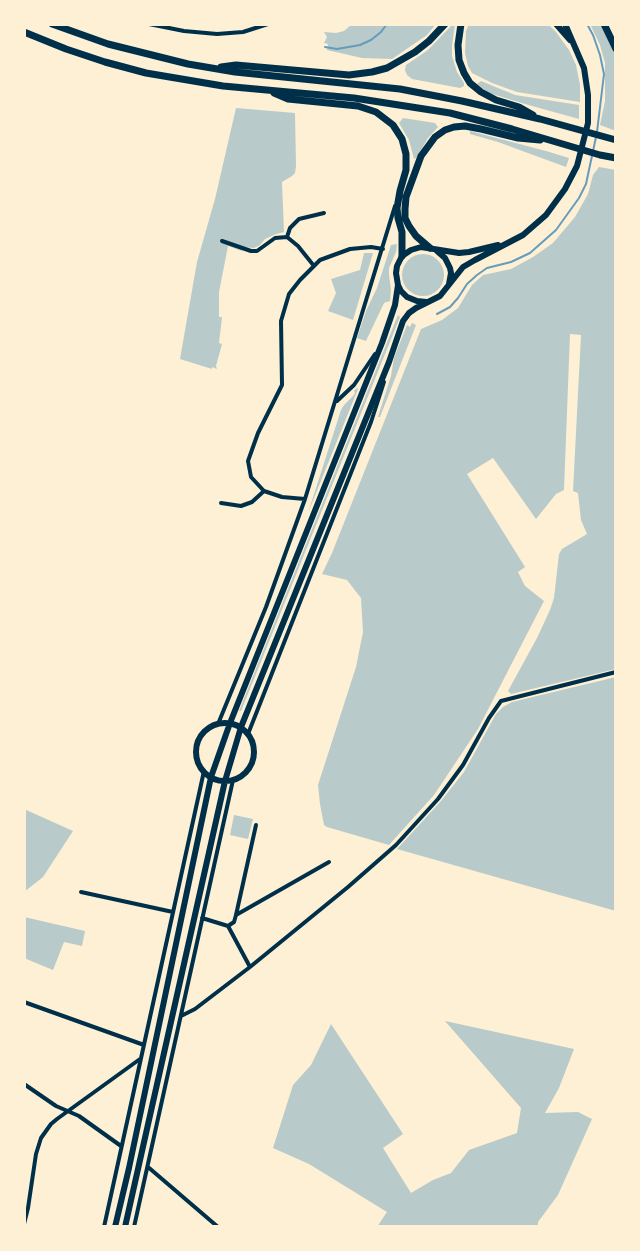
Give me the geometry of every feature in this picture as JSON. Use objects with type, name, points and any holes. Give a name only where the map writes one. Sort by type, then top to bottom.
[{"type":"highway","points":[[52,24],[108,44],[188,64],[235,72],[400,89],[540,119],[616,140]]},
{"type":"highway","points":[[215,67],[236,65],[349,75],[372,72],[387,68],[415,52],[445,24]]},
{"type":"highway","points":[[461,24],[458,45],[459,60],[470,83],[496,100],[519,107],[540,119]]},
{"type":"highway","points":[[604,24],[616,49]]},
{"type":"highway","points":[[24,34],[105,62],[146,73],[223,86],[354,98],[450,112],[616,159]]},
{"type":"highway","points":[[266,90],[288,99],[358,106],[376,112],[393,125],[402,139],[406,154],[406,170],[400,191],[398,218],[402,232],[402,256]]},
{"type":"highway","points":[[433,249],[416,236],[409,226],[405,218],[405,208],[406,197],[421,156],[435,137],[445,130],[465,126],[518,138],[560,143]]},
{"type":"main road","points":[[556,24],[576,47]]},
{"type":"main road","points":[[124,1227],[225,781],[241,727],[389,362],[403,321],[416,308],[440,296],[463,267],[523,235],[546,215],[565,189],[576,166],[588,123],[588,95],[584,68],[565,24]]},
{"type":"main road","points":[[427,302],[407,297],[401,291],[396,273],[402,256],[421,247],[459,253],[507,243]]},
{"type":"main road","points":[[433,249],[445,258],[450,268],[448,285]]},
{"type":"main road","points":[[115,1227],[211,777],[230,723],[382,343],[395,305],[398,285]]},
{"type":"main road","points":[[230,723],[241,727],[248,734],[254,752],[253,761],[248,770],[233,780],[225,781],[211,777],[204,771],[197,757],[197,746],[201,736],[208,729],[218,724],[230,723]]},
{"type":"street","points":[[149,24],[184,31],[217,34],[243,32],[268,24]]},
{"type":"street","points":[[218,724],[266,607],[305,500],[400,191]]},
{"type":"street","points":[[286,237],[290,228],[299,219],[324,213]]},
{"type":"street","points":[[222,242],[251,251],[257,250],[275,238],[286,237],[298,246],[314,266]]},
{"type":"street","points":[[305,500],[282,497],[264,491],[251,477],[248,461],[258,433],[282,385],[281,321],[290,294],[320,260],[350,249],[371,247],[383,249]]},
{"type":"street","points":[[335,403],[354,385],[382,343]]},
{"type":"street","points":[[248,734],[372,422],[389,362]]},
{"type":"street","points":[[221,503],[241,506],[252,502],[264,491]]},
{"type":"street","points":[[181,1016],[195,1009],[249,967],[396,845],[438,799],[463,765],[501,700],[616,672]]},
{"type":"street","points":[[104,1227],[204,771]]},
{"type":"street","points":[[135,1227],[233,780]]},
{"type":"street","points":[[228,926],[234,922],[236,915],[256,825]]},
{"type":"street","points":[[236,915],[329,862]]},
{"type":"street","points":[[81,892],[173,912]]},
{"type":"street","points":[[202,918],[228,926],[249,967]]},
{"type":"street","points":[[24,1002],[144,1045]]},
{"type":"street","points":[[24,1224],[36,1154],[41,1138],[51,1124],[140,1059]]},
{"type":"street","points":[[24,1084],[56,1106],[79,1116],[121,1146]]},
{"type":"street","points":[[148,1167],[218,1227]]},
{"type":"shaded area","points":[[352,24],[436,24],[427,35],[392,59],[362,58],[327,50],[328,44],[324,43],[327,37],[324,32],[344,31]]},
{"type":"shaded area","points":[[455,24],[452,56],[464,86],[460,88],[412,79],[407,75],[406,65],[428,50]]},
{"type":"shaded area","points":[[469,24],[548,24],[569,50],[576,65],[580,85],[580,102],[517,92],[472,73],[465,53],[466,31]]},
{"type":"shaded area","points":[[590,24],[600,24],[616,56],[616,131],[600,125],[605,101],[605,63]]},
{"type":"shaded area","points":[[481,81],[515,95],[579,105],[579,119],[489,93],[477,84]]},
{"type":"shaded area","points":[[236,108],[295,113],[296,166],[295,173],[282,182],[284,232],[265,239],[254,248],[243,247],[242,251],[228,246],[219,292],[219,317],[222,317],[219,343],[222,344],[217,369],[212,367],[212,369],[180,359],[197,262],[215,199]]},
{"type":"shaded area","points":[[403,118],[435,123],[438,127],[414,159],[409,140],[399,123]]},
{"type":"shaded area","points":[[470,131],[569,158],[566,167],[470,134]]},
{"type":"shaded area","points":[[599,167],[616,170],[616,669],[511,694],[508,691],[550,610],[554,598],[559,554],[562,549],[587,534],[581,520],[578,493],[573,491],[581,335],[570,334],[564,490],[556,494],[536,519],[493,458],[467,474],[525,567],[518,572],[525,586],[544,601],[478,729],[434,795],[389,845],[327,827],[324,825],[318,785],[356,667],[363,632],[361,598],[347,580],[322,574],[421,329],[442,320],[458,308],[472,285],[483,275],[511,269],[553,243],[575,217],[588,194],[593,175]]},
{"type":"shaded area","points":[[397,244],[389,268],[390,301],[384,303],[366,341],[357,338],[391,245]]},
{"type":"shaded area","points":[[364,253],[373,253],[353,320],[328,311],[336,293],[331,279],[360,270]]},
{"type":"shaded area","points":[[423,254],[431,255],[438,260],[443,267],[443,283],[438,290],[431,295],[423,296],[415,295],[408,290],[403,283],[402,275],[403,267],[408,260],[415,255]]},
{"type":"shaded area","points":[[398,315],[400,317],[241,711],[239,711]]},
{"type":"shaded area","points":[[412,323],[416,325],[380,417],[378,417],[391,376],[394,358],[407,325],[410,327]]},
{"type":"shaded area","points":[[358,389],[308,513],[341,410]]},
{"type":"shaded area","points":[[616,677],[616,911],[397,849],[464,772],[496,714],[503,707],[512,702]]},
{"type":"shaded area","points":[[24,809],[73,831],[43,877],[24,892]]},
{"type":"shaded area","points":[[234,815],[253,819],[248,839],[230,835]]},
{"type":"shaded area","points":[[24,917],[85,931],[82,946],[64,942],[53,970],[24,958]]},
{"type":"shaded area","points":[[445,1021],[574,1049],[559,1088],[545,1113],[578,1112],[592,1119],[558,1195],[538,1222],[538,1227],[377,1227],[387,1212],[309,1164],[273,1148],[293,1085],[311,1065],[331,1024],[403,1134],[383,1148],[411,1193],[451,1173],[469,1150],[517,1133],[521,1108]]},
{"type":"waterway","points":[[325,47],[337,49],[360,45],[371,40],[387,24]]},
{"type":"waterway","points":[[587,24],[600,55],[604,74],[597,132]]},
{"type":"waterway","points":[[437,314],[450,307],[467,284],[477,275],[487,268],[511,262],[530,253],[556,230],[586,184],[596,137]]}]
